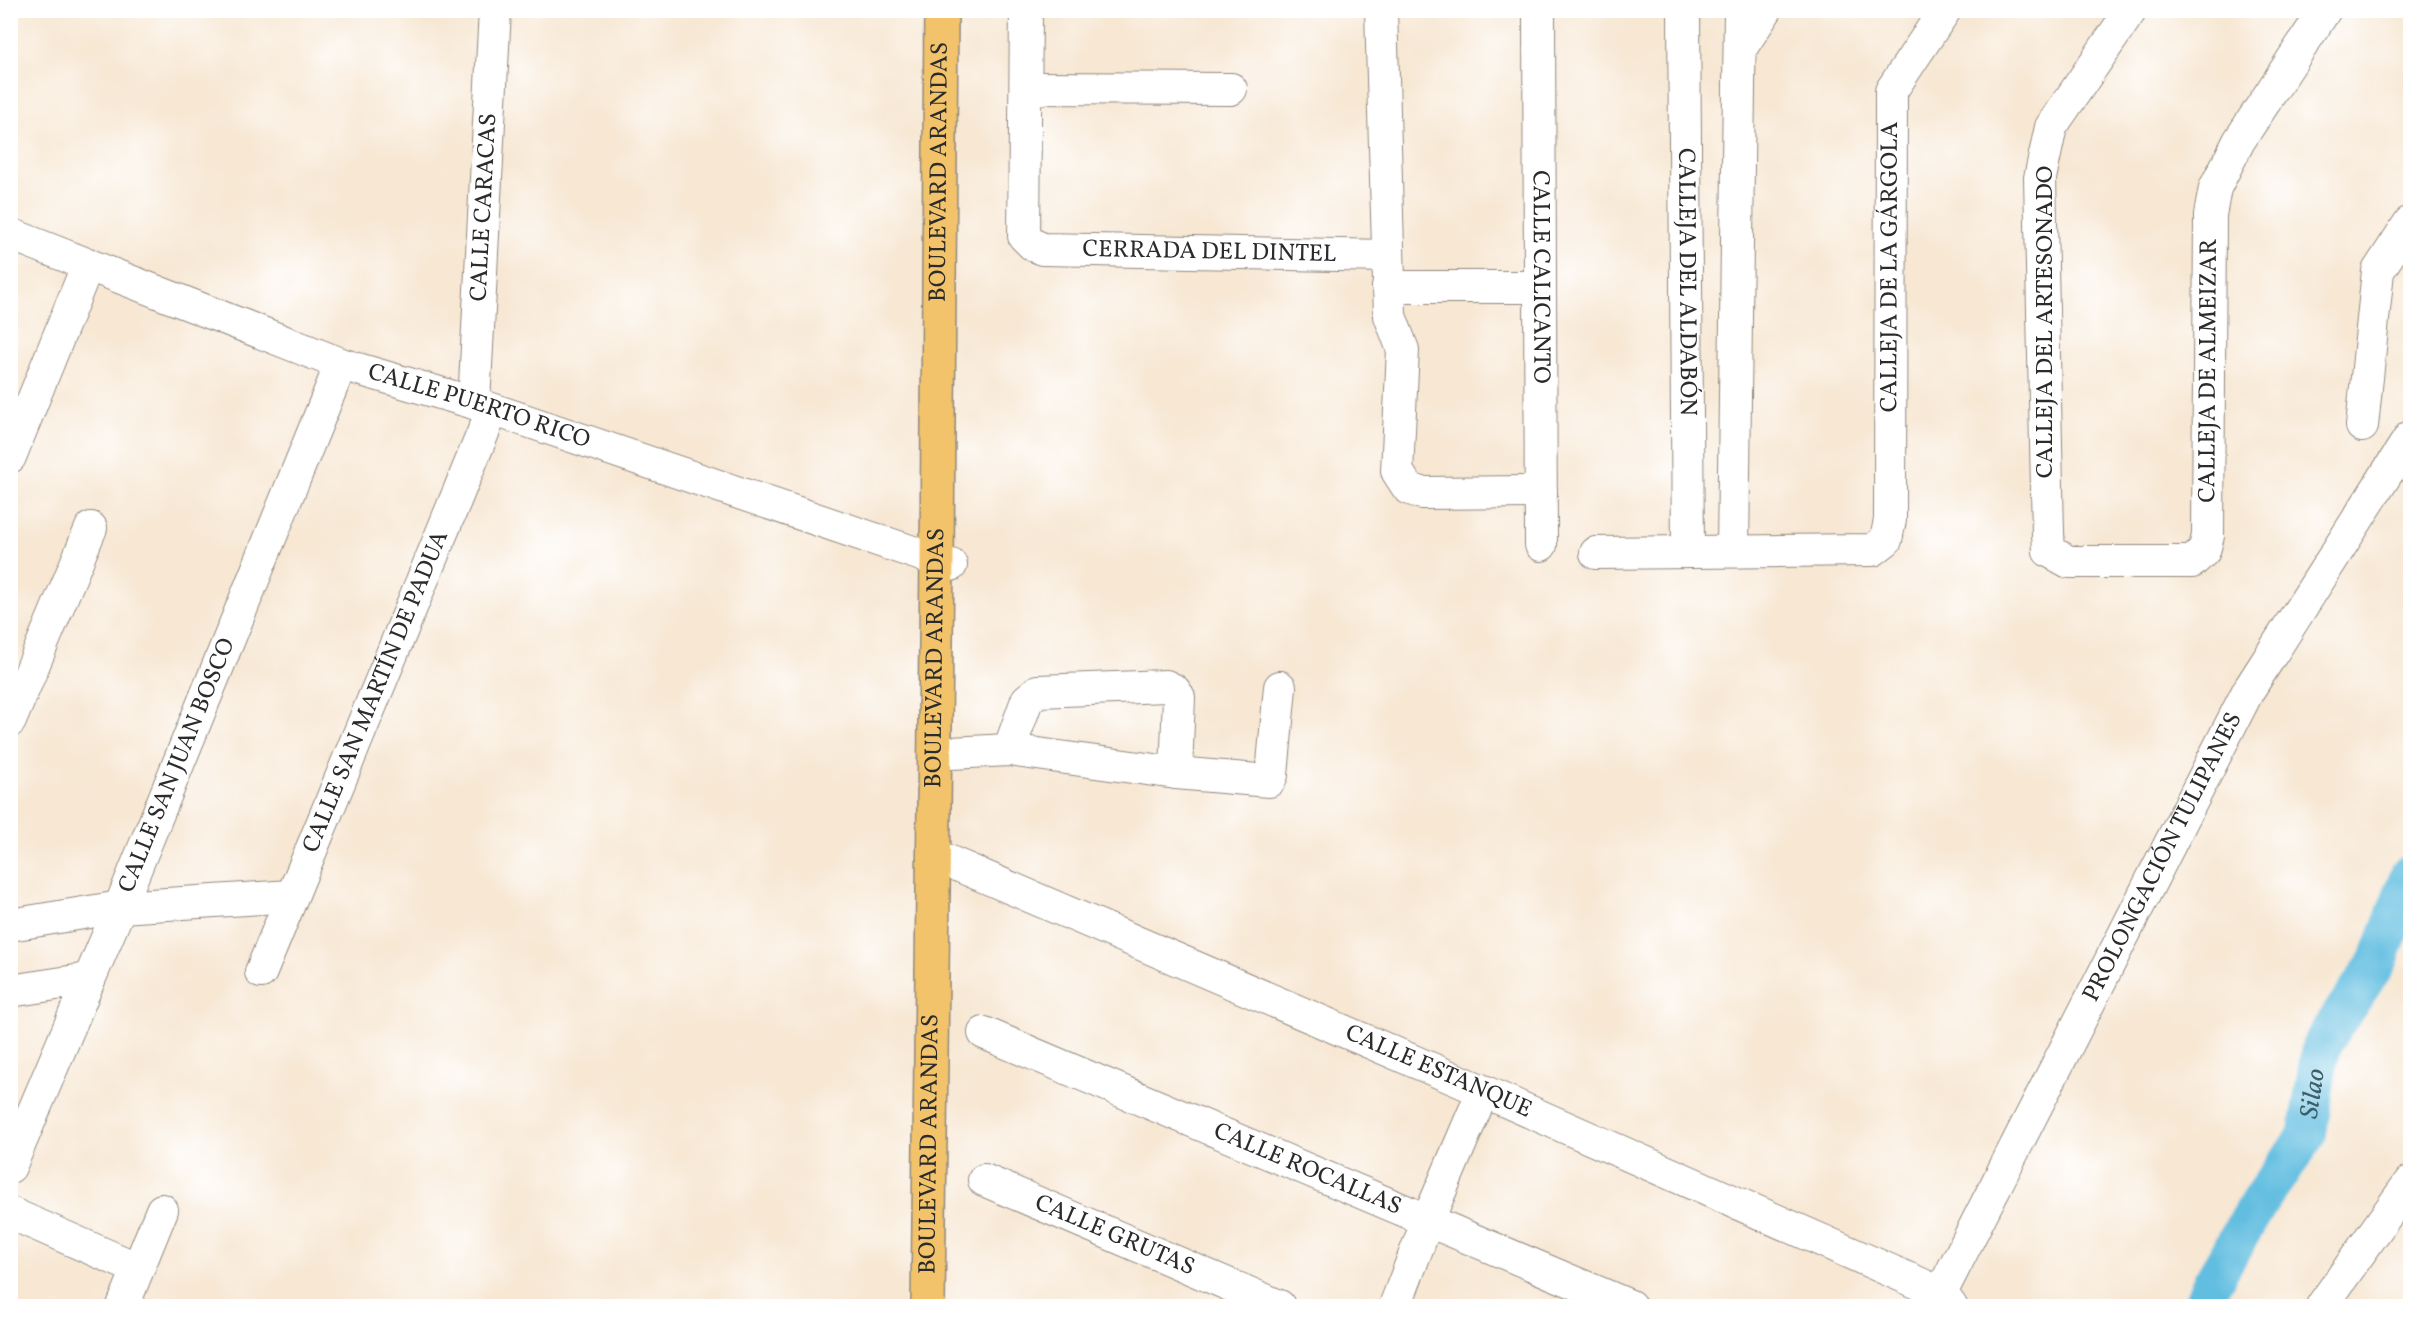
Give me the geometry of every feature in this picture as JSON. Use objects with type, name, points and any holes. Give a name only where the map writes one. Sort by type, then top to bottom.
[{"type":"main road","name":"BOULEVARD ARANDAS","points":[[928,1306],[942,858],[944,562],[941,10]]},
{"type":"main road","name":"BOULEVARD ARANDAS","points":[[950,1306],[942,858],[951,753],[944,562],[955,10]]},
{"type":"street","name":"CALLE CARACAS","points":[[483,407],[495,10]]},
{"type":"street","points":[[1026,10],[1026,88],[1231,89]]},
{"type":"street","points":[[1381,10],[1388,287],[1390,316],[1403,350],[1397,471],[1408,488],[1421,493],[1540,492]]},
{"type":"street","name":"CALLE CALICANTO","points":[[1539,10],[1541,545]]},
{"type":"street","name":"CALLEJA DEL ALDABÓN","points":[[1684,10],[1688,552]]},
{"type":"street","name":"CALLEJA DEL ALDABÓN","points":[[1733,551],[1740,10]]},
{"type":"street","points":[[1741,48],[1766,10]]},
{"type":"street","name":"CALLEJA DE LA GÁRGOLA","points":[[1733,551],[1873,550],[1886,540],[1890,520],[1891,91],[1945,10]]},
{"type":"street","name":"CALLEJA DEL ARTESONADO","points":[[2131,10],[2051,127],[2040,178],[2049,551],[2068,562],[2192,562],[2204,551]]},
{"type":"street","name":"CALLEJA DE ALMEIZAR","points":[[2204,551],[2208,536],[2210,215],[2215,188],[2239,141],[2325,10]]},
{"type":"street","name":"CERRADA DEL DINTEL","points":[[1026,88],[1024,236],[1032,244],[1042,249],[1388,256]]},
{"type":"street","points":[[2362,426],[2378,271],[2410,222]]},
{"type":"street","name":"CALLE PUERTO RICO","points":[[10,234],[341,364],[483,407],[944,562]]},
{"type":"street","points":[[10,457],[88,264]]},
{"type":"street","points":[[1388,287],[1540,287]]},
{"type":"street","points":[[1686,346],[1737,348]]},
{"type":"street","name":"CALLE SAN JUAN BOSCO","points":[[10,1167],[120,907],[341,364]]},
{"type":"street","name":"CALLE SAN MARTÍN DE PADUA","points":[[261,972],[483,407]]},
{"type":"street","name":"PROLONGACIÓN TULIPANES","points":[[1946,1300],[2248,691],[2410,437]]},
{"type":"street","points":[[10,721],[91,528]]},
{"type":"street","points":[[1596,553],[1733,551]]},
{"type":"street","points":[[1009,750],[1027,700],[1038,691],[1166,686],[1174,690],[1179,697],[1176,773]]},
{"type":"street","points":[[951,753],[1009,750],[1176,773],[1269,781],[1272,775],[1280,687]]},
{"type":"street","name":"CALLE ESTANQUE","points":[[942,858],[1483,1092],[1946,1300]]},
{"type":"street","points":[[10,925],[120,907],[292,896]]},
{"type":"street","points":[[10,991],[89,979]]},
{"type":"street","name":"CALLE ROCALLAS","points":[[984,1033],[1630,1306]]},
{"type":"street","points":[[1395,1306],[1428,1220],[1483,1092]]},
{"type":"street","name":"CALLE GRUTAS","points":[[984,1180],[1279,1306]]},
{"type":"street","points":[[2322,1306],[2410,1182]]},
{"type":"street","points":[[123,1306],[162,1210]]},
{"type":"street","points":[[10,1213],[138,1269]]},
{"type":"waterway","name":"Silao","points":[[2202,1306],[2210,1286],[2261,1199],[2307,1135],[2321,1045],[2379,959],[2410,874]]}]
